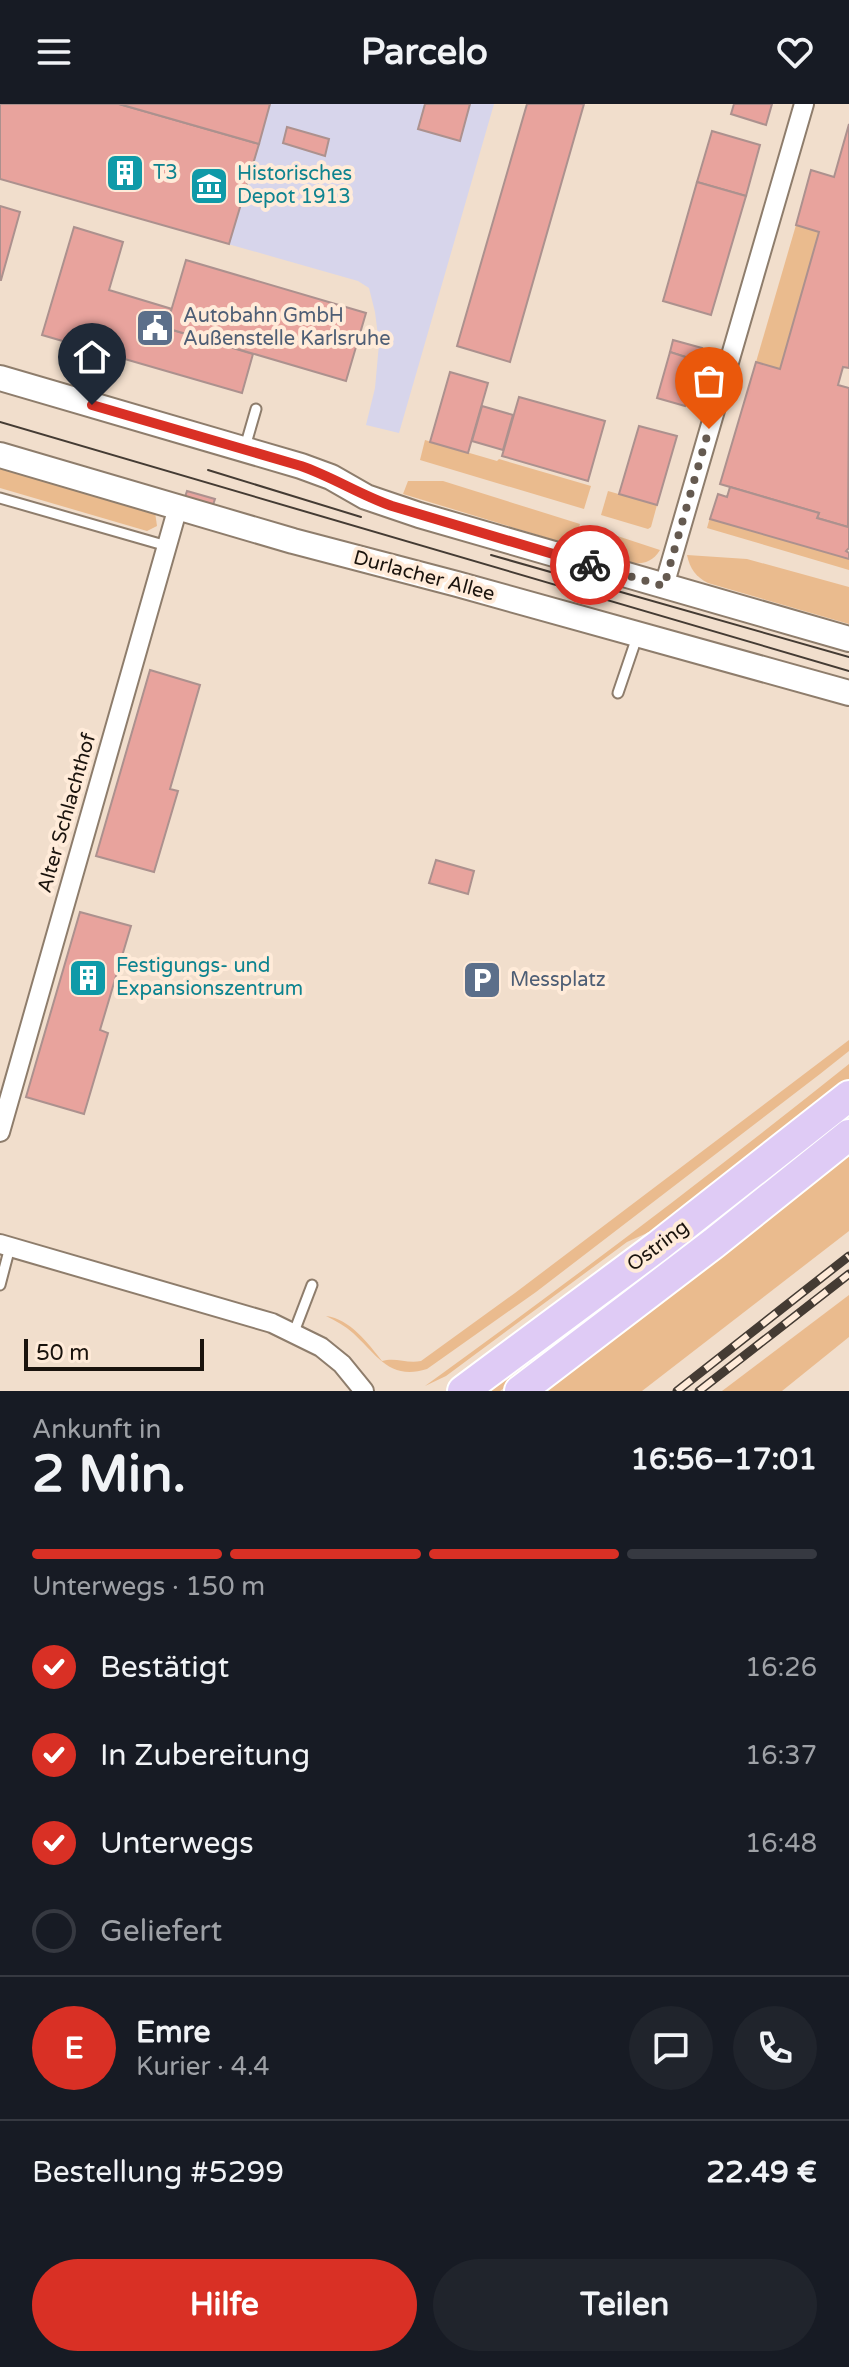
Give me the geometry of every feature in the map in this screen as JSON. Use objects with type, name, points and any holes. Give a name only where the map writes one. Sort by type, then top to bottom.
[{"type":"main road","name":"Ostring","points":[[463,1391],[635,1263],[849,1096]]},
{"type":"main road","name":"Ostring","points":[[520,1391],[849,1135]]},
{"type":"street","points":[[664,586],[804,104]]},
{"type":"street","points":[[0,378],[331,477],[366,497],[392,506],[849,639]]},
{"type":"street","name":"Durlacher Allee","points":[[0,455],[293,541],[849,693]]},
{"type":"street","name":"Alter Schlachthof","points":[[0,1132],[178,507]]},
{"type":"street","points":[[5,1246],[267,1321],[321,1347],[342,1364],[364,1391]]},
{"type":"lane","points":[[245,450],[256,409]]},
{"type":"lane","points":[[0,498],[167,546]]},
{"type":"lane","points":[[618,693],[638,634]]},
{"type":"lane","points":[[0,1285],[5,1246]]},
{"type":"lane","points":[[294,1332],[312,1285]]},
{"type":"shaded area","points":[[0,104],[494,104],[399,433],[366,425],[375,388],[379,344],[369,288],[358,281],[0,179]]},
{"type":"shaded area","points":[[796,225],[819,232],[780,369],[756,362]]},
{"type":"shaded area","points":[[425,440],[591,486],[584,509],[420,460]]},
{"type":"shaded area","points":[[0,469],[155,512],[157,526],[147,531],[0,488]]},
{"type":"shaded area","points":[[408,481],[443,481],[580,524],[571,545],[403,494]]},
{"type":"shaded area","points":[[608,491],[657,505],[651,527],[648,529],[601,515]]},
{"type":"shaded area","points":[[710,517],[849,556],[849,570],[707,528]]},
{"type":"shaded area","points":[[596,529],[660,550],[646,562],[629,563],[611,558],[591,548]]},
{"type":"shaded area","points":[[687,555],[747,559],[849,587],[849,624],[708,583],[694,572]]},
{"type":"shaded area","points":[[849,1040],[849,1051],[820,1074],[536,1292],[427,1369],[403,1372],[394,1369],[385,1364],[377,1357],[350,1330],[326,1316],[351,1327],[382,1361],[421,1361]]},
{"type":"shaded area","points":[[849,1064],[849,1083],[665,1225],[627,1242],[446,1376],[425,1386],[639,1228]]},
{"type":"shaded area","points":[[849,1112],[849,1121],[500,1391],[481,1391]]},
{"type":"shaded area","points":[[849,1149],[849,1231],[642,1391],[536,1391]]},
{"type":"shaded area","points":[[849,1295],[849,1337],[782,1391],[722,1391]]},
{"type":"building","name":"T3","points":[[0,104],[119,104],[259,144],[229,244],[0,179]]},
{"type":"building","points":[[119,104],[270,104],[259,144]]},
{"type":"building","points":[[425,104],[470,104],[460,141],[418,129]]},
{"type":"building","points":[[527,104],[584,104],[510,362],[457,346]]},
{"type":"building","points":[[734,104],[772,104],[766,125],[731,114]]},
{"type":"building","points":[[849,124],[849,368],[843,367],[838,385],[849,388],[848,527],[817,518],[819,513],[720,484],[756,362],[780,369],[819,232],[796,225],[811,170],[834,177]]},
{"type":"building","points":[[287,127],[329,139],[325,156],[283,143]]},
{"type":"building","points":[[712,131],[760,145],[746,196],[697,182]]},
{"type":"building","points":[[697,182],[746,196],[711,315],[663,301]]},
{"type":"building","points":[[0,206],[20,212],[1,280],[0,280]]},
{"type":"building","points":[[74,227],[123,242],[109,290],[172,309],[166,328],[253,354],[242,393],[42,335]]},
{"type":"building","points":[[186,260],[366,313],[346,381],[166,328]]},
{"type":"building","points":[[673,340],[702,348],[698,361],[670,352]]},
{"type":"building","points":[[670,352],[698,361],[685,406],[657,398]]},
{"type":"building","points":[[450,372],[488,383],[468,453],[430,442]]},
{"type":"building","points":[[519,397],[605,421],[588,481],[502,456]]},
{"type":"building","points":[[482,406],[513,415],[503,450],[472,441]]},
{"type":"building","points":[[639,426],[677,436],[657,505],[619,494]]},
{"type":"building","points":[[730,487],[819,513],[817,518],[848,527],[849,524],[849,548],[846,551],[849,559],[710,519],[718,494],[727,497]]},
{"type":"building","points":[[187,491],[215,499],[213,505],[185,497]]},
{"type":"building","points":[[150,670],[200,685],[170,789],[178,791],[154,872],[96,856]]},
{"type":"building","points":[[436,860],[474,871],[468,894],[429,883]]},
{"type":"building","name":"Festigungs- und Expansionszentrum","points":[[80,912],[131,926],[100,1030],[108,1033],[84,1114],[26,1097]]},
{"type":"tram line","points":[[0,422],[849,671]]},
{"type":"tram line","points":[[208,470],[361,517]]},
{"type":"tram line","points":[[491,555],[849,657]]},
{"type":"railway","points":[[677,1391],[849,1256]]},
{"type":"railway","points":[[699,1391],[849,1274]]},
{"type":"way so far","points":[[590,565],[664,586],[709,429]]},
{"type":"place","name":"T3","points":[[125,173]]},
{"type":"place","name":"Historisches Depot 1913","points":[[209,186]]},
{"type":"place","name":"Autobahn GmbH Außenstelle Karlsruhe","points":[[155,328]]},
{"type":"place","name":"Festigungs- und Expansionszentrum","points":[[88,978]]},
{"type":"place","name":"Messplatz","points":[[482,980]]},
{"type":"route","points":[[92,405],[301,466],[392,506],[590,565]]}]
